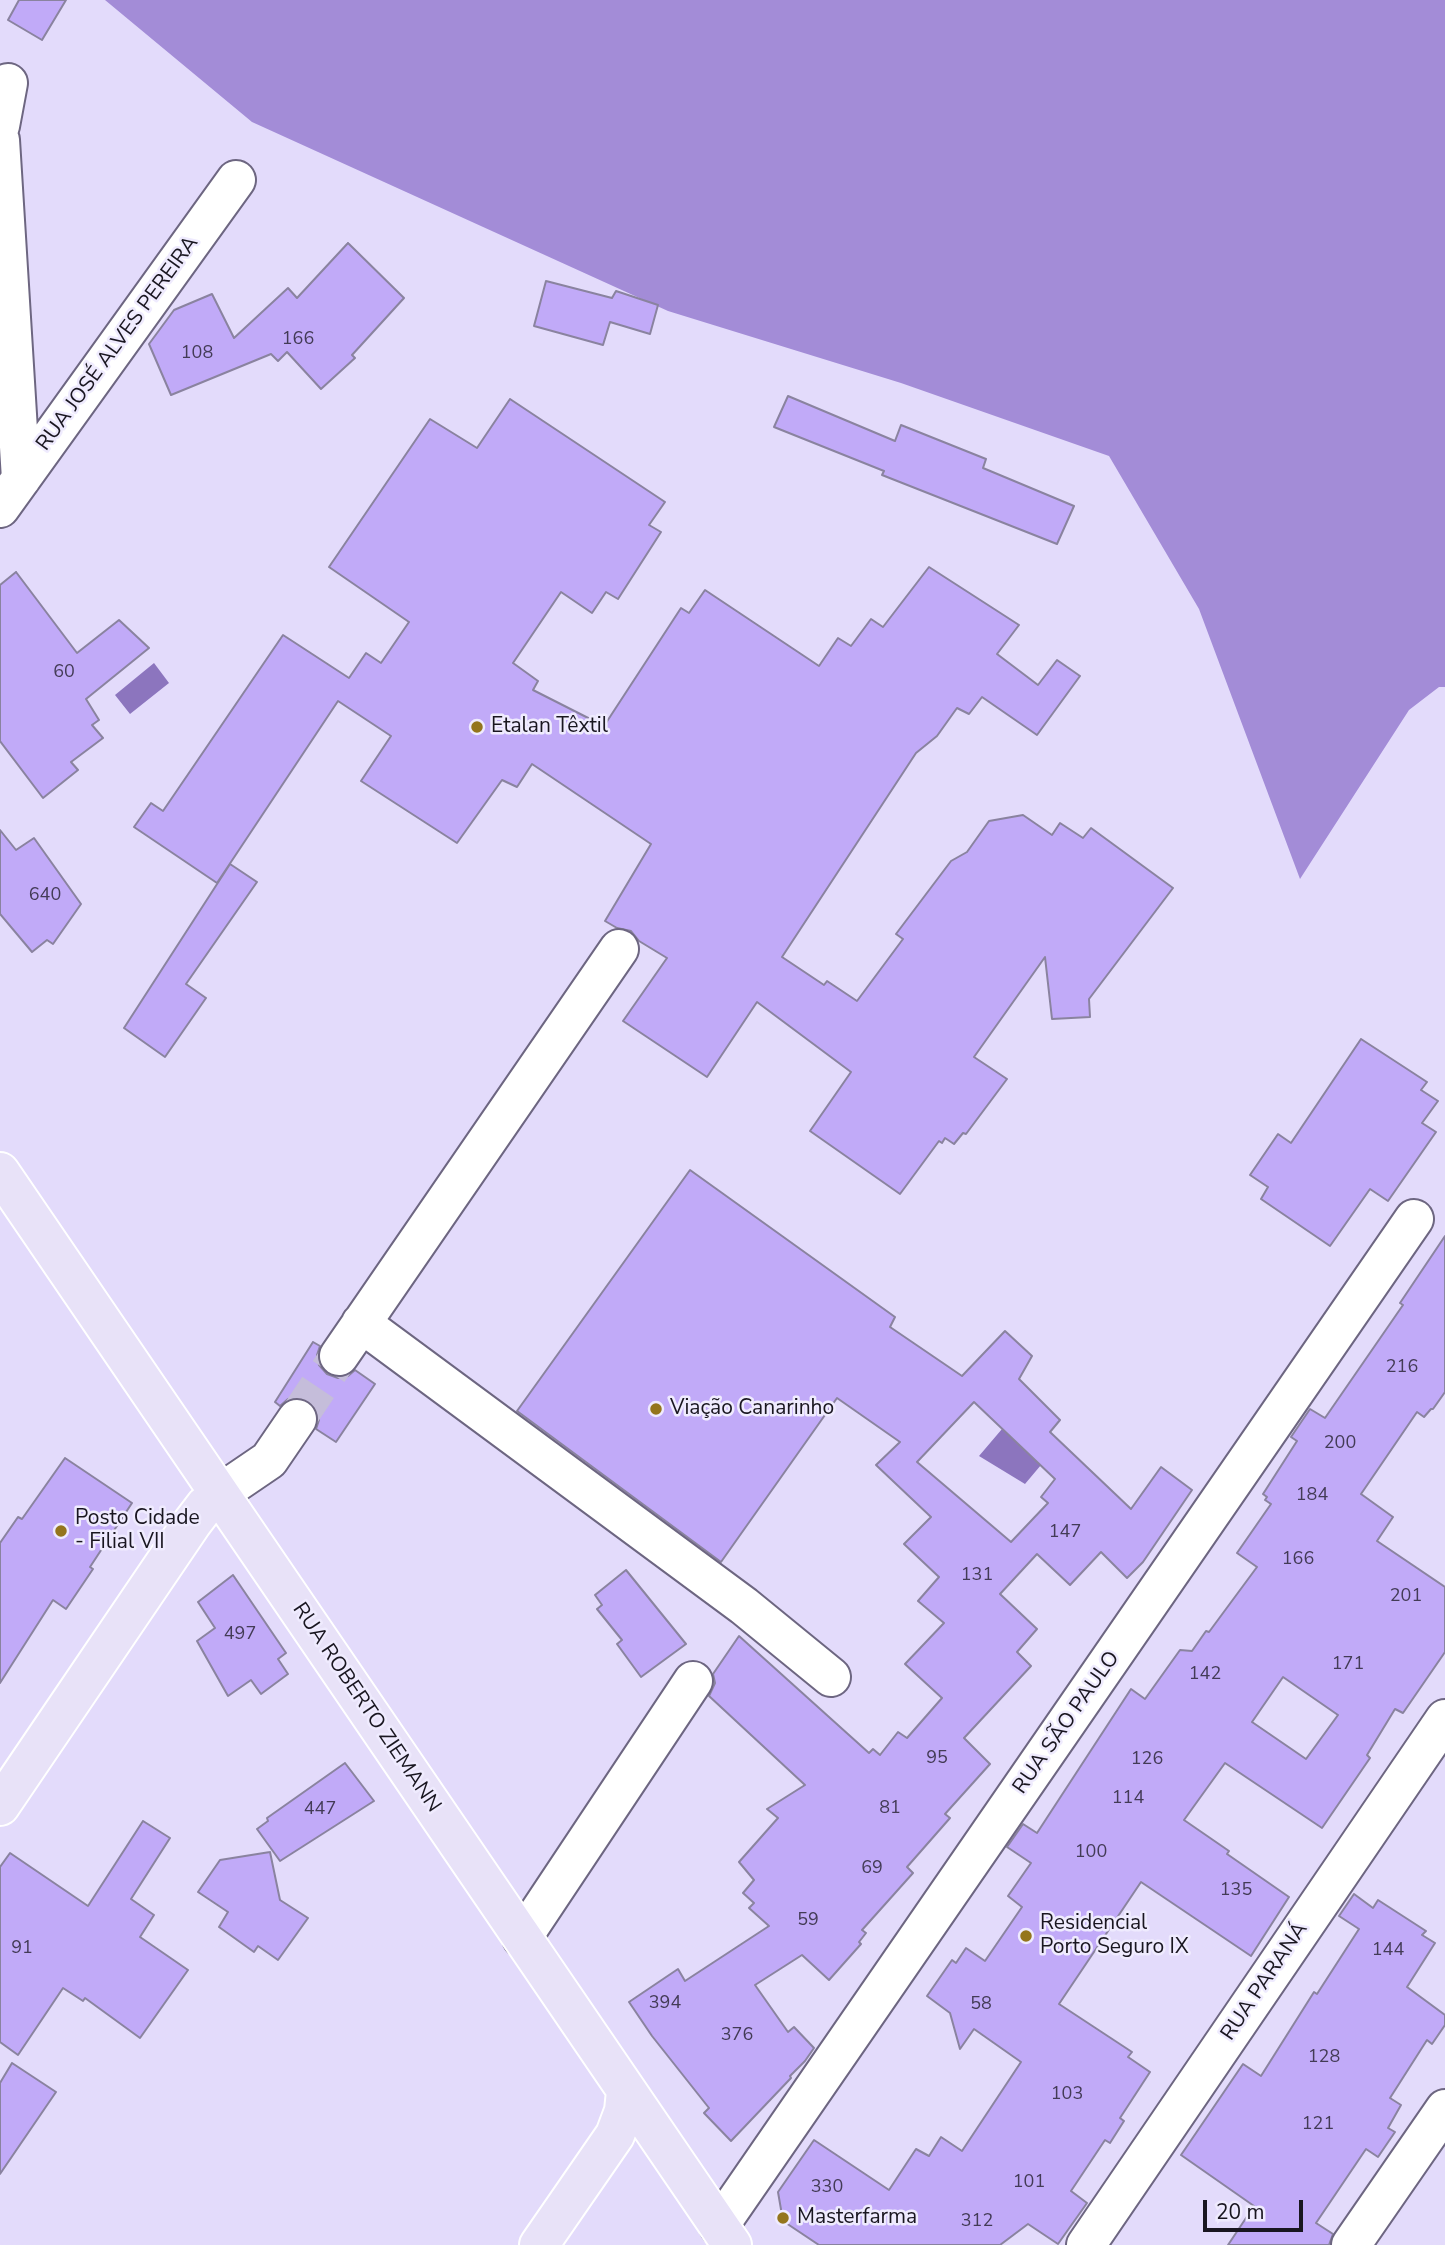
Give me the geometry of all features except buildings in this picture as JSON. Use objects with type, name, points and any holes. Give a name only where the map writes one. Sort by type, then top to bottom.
[{"type":"main road","name":"RUA ROBERTO ZIEMANN","points":[[0,1172],[726,2236]]},
{"type":"main road","points":[[0,1806],[192,1523],[219,1494]]},
{"type":"main road","points":[[539,2245],[615,2135],[624,2111],[626,2091]]},
{"type":"street","points":[[0,126],[8,83]]},
{"type":"street","points":[[0,140],[11,494]]},
{"type":"street","name":"RUA JOSÉ ALVES PEREIRA","points":[[11,494],[236,180]]},
{"type":"street","points":[[339,1356],[619,949]]},
{"type":"street","name":"RUA SÃO PAULO","points":[[726,2236],[1414,1219]]},
{"type":"street","points":[[362,1323],[744,1606],[831,1677]]},
{"type":"street","points":[[219,1494],[268,1460],[297,1419]]},
{"type":"street","points":[[522,1938],[693,1681]]},
{"type":"street","name":"RUA PARANÁ","points":[[1086,2245],[1445,1719]]},
{"type":"street","points":[[1351,2245],[1445,2109]]},
{"type":"shaded area","points":[[105,0],[1445,0],[1445,687],[1439,687],[1409,710],[1300,879],[1199,609],[1109,456],[901,383],[668,311],[252,122]]},
{"type":"shaded area","points":[[154,663],[169,683],[130,714],[115,695]]},
{"type":"shaded area","points":[[1002,1429],[1041,1465],[1025,1484],[979,1456]]},
{"type":"tunnel","points":[[297,1419],[339,1356]]},
{"type":"place","name":"Etalan Têxtil","points":[[477,727]]},
{"type":"place","name":"Viação Canarinho","points":[[656,1409]]},
{"type":"place","name":"Posto Cidade - Filial VII","points":[[61,1531]]},
{"type":"place","name":"Residencial Porto Seguro IX","points":[[1026,1936]]},
{"type":"place","name":"Masterfarma","points":[[783,2218]]}]
